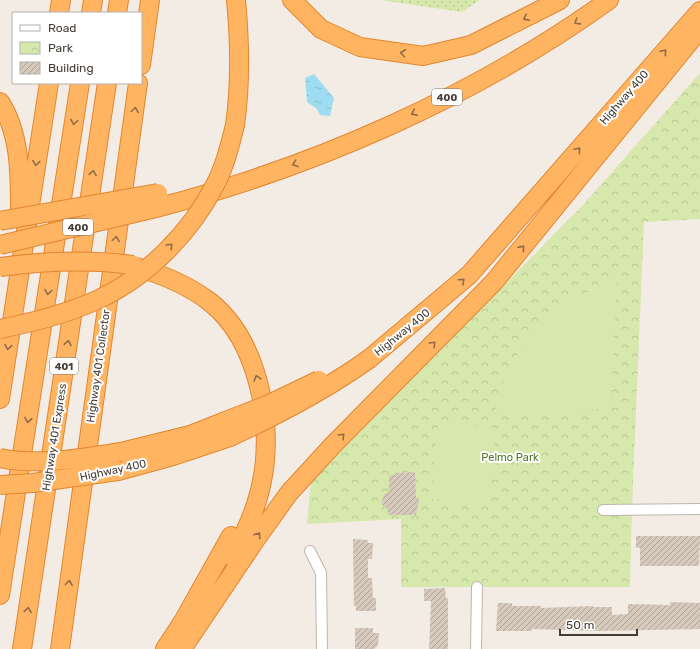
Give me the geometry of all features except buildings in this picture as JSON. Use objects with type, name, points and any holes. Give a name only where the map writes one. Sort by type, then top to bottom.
[{"type":"highway","points":[[59,12],[61,0]]},
{"type":"highway","points":[[91,12],[93,0]]},
{"type":"highway","points":[[117,12],[119,0]]},
{"type":"highway","points":[[142,58],[150,0]]},
{"type":"highway","points":[[0,329],[37,321],[100,299],[120,288],[146,269],[180,235],[198,212],[215,185],[227,156],[235,125],[240,80],[236,0]]},
{"type":"highway","points":[[292,0],[320,29],[360,47],[423,56],[471,45],[560,0]]},
{"type":"highway","name":"400","points":[[0,245],[157,201],[231,186],[314,157],[383,128],[456,93],[522,56],[609,0]]},
{"type":"highway","name":"Highway 400","points":[[0,485],[40,483],[118,470],[173,456],[227,430],[367,356],[433,306],[469,275],[700,11]]},
{"type":"highway","points":[[181,649],[289,493],[333,445],[494,282],[700,30]]},
{"type":"highway","points":[[0,399],[49,84]]},
{"type":"highway","name":"401","points":[[0,595],[80,84]]},
{"type":"highway","name":"Highway 401 Express","points":[[22,649],[107,84]]},
{"type":"highway","name":"Highway 401 Collector","points":[[60,649],[138,84]]},
{"type":"highway","points":[[0,102],[8,115],[18,158],[21,232],[18,281]]},
{"type":"highway","points":[[0,222],[157,201]]},
{"type":"highway","points":[[0,267],[63,261],[108,262],[133,266],[175,280],[194,290],[211,303],[237,333],[256,375],[261,394],[265,431],[265,459],[262,481],[249,523],[181,649]]},
{"type":"highway","points":[[0,458],[18,461],[49,461],[121,452],[183,436],[227,430]]},
{"type":"highway","points":[[165,649],[199,594],[234,530],[249,490],[265,431]]},
{"type":"street","points":[[603,510],[700,509]]},
{"type":"street","points":[[310,551],[321,573],[322,649]]},
{"type":"street","points":[[476,649],[477,587]]},
{"type":"green space","points":[[380,0],[480,0],[462,12]]},
{"type":"green space","name":"Pelmo Park","points":[[700,73],[700,219],[644,222],[630,587],[401,587],[401,519],[307,524],[311,482],[582,206]]},
{"type":"green space","points":[[617,276],[611,409],[495,415],[501,386],[525,341],[565,304]]},
{"type":"green space","points":[[438,423],[496,428],[489,504],[431,499]]},
{"type":"water","points":[[314,74],[334,98],[330,116],[320,115],[317,109],[307,102],[305,78]]}]
